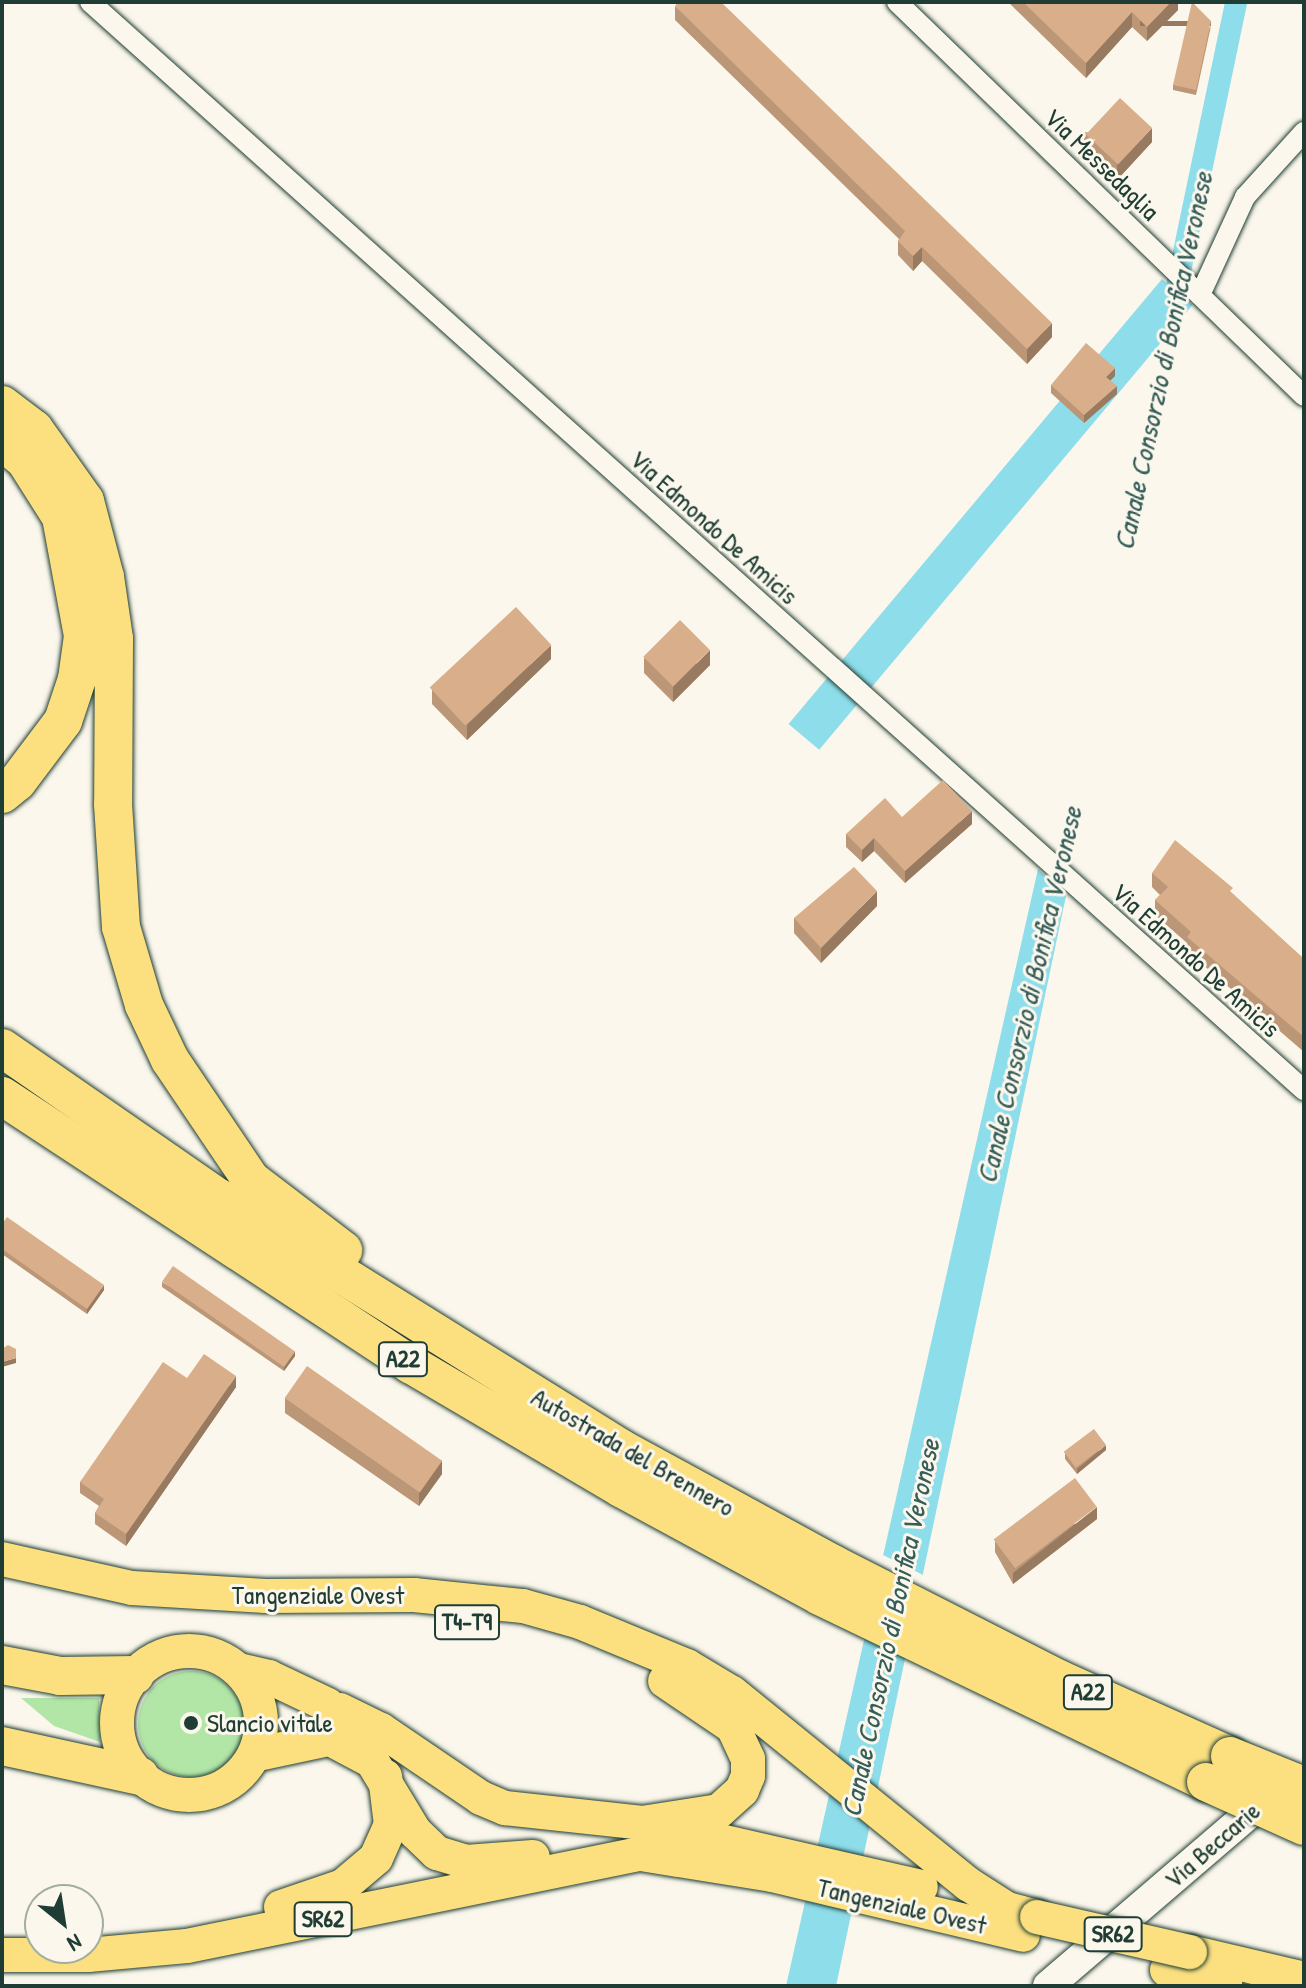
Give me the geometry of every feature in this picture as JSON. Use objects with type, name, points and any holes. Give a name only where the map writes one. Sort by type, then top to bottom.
[{"type":"highway","points":[[2,405],[34,429],[85,501],[105,577],[114,639],[113,804],[121,927],[144,1005],[170,1060],[251,1180],[417,1305],[507,1360],[622,1449]]},
{"type":"highway","points":[[2,441],[25,460],[61,517],[83,636],[77,679],[63,721],[2,794]]},
{"type":"highway","name":"Autostrada del Brennero","points":[[2,1048],[219,1198],[826,1580]]},
{"type":"highway","name":"Autostrada del Brennero","points":[[2,1096],[412,1365],[826,1580],[1218,1769],[1304,1826]]},
{"type":"highway","name":"Tangenziale Ovest","points":[[2,1559],[119,1586],[190,1594],[414,1595],[523,1606],[580,1622],[687,1666],[799,1744],[906,1835],[1022,1920]]},
{"type":"highway","name":"T4-T9","points":[[2,1581],[113,1607],[222,1615],[442,1619],[498,1625],[587,1646],[656,1676],[721,1714],[733,1727],[748,1759],[742,1790],[719,1811],[642,1838]]},
{"type":"highway","points":[[2,1665],[60,1676],[135,1675],[167,1654],[186,1651],[205,1652],[239,1670],[269,1677],[332,1724],[385,1776],[415,1832],[450,1859],[642,1838]]},
{"type":"highway","points":[[239,1670],[258,1701],[261,1719],[254,1755]]},
{"type":"highway","points":[[135,1675],[117,1720],[123,1752],[140,1776]]},
{"type":"highway","points":[[2,1746],[140,1776],[167,1792],[198,1795],[229,1783],[254,1755],[332,1724],[505,1808],[642,1838]]},
{"type":"highway","name":"Autostrada del Brennero","points":[[1218,1769],[1304,1786]]},
{"type":"highway","points":[[104,1936],[235,1917],[343,1886],[362,1873],[386,1842],[392,1806],[385,1776]]},
{"type":"highway","name":"Tangenziale Ovest","points":[[2,1955],[115,1954],[187,1946],[642,1838],[776,1863],[1022,1920],[1178,1961],[1304,1979]]},
{"type":"highway","points":[[2,1936],[24,1938]]},
{"type":"highway","name":"Tangenziale Ovest","points":[[1178,1961],[1232,1986]]},
{"type":"main road","name":"Via Beccarie","points":[[1048,1986],[1304,1767]]},
{"type":"street","name":"Via Edmondo De Amicis","points":[[90,2],[1304,1090]]},
{"type":"street","name":"Via Messedaglia","points":[[897,2],[1304,396]]},
{"type":"street","points":[[1200,295],[1245,197],[1304,132]]},
{"type":"green space","points":[[191,1671],[211,1675],[229,1686],[240,1704],[244,1724],[240,1744],[229,1762],[211,1773],[191,1777],[171,1773],[153,1762],[142,1744],[138,1724],[142,1704],[153,1686],[171,1675]]},
{"type":"green space","points":[[21,1698],[99,1698],[100,1742],[54,1726]]},
{"type":"water","points":[[1162,279],[1193,305],[819,750],[789,724]]},
{"type":"water","points":[[1038,869],[1066,896],[836,1986],[786,1986]]},
{"type":"pier","points":[[879,1553],[927,1577],[910,1655],[861,1630]]},
{"type":"building","points":[[678,2],[721,2],[1052,323],[1027,349],[922,247],[913,256],[898,241],[905,231],[675,6]]},
{"type":"building","points":[[1023,2],[1171,2],[1147,27],[1132,12],[1086,63]]},
{"type":"building","points":[[1192,2],[1211,21],[1196,90],[1173,85]]},
{"type":"building","points":[[1120,98],[1152,128],[1118,165],[1086,135]]},
{"type":"building","points":[[1086,343],[1115,368],[1106,377],[1117,386],[1084,415],[1051,385]]},
{"type":"building","points":[[516,607],[551,645],[465,726],[430,687]]},
{"type":"building","points":[[680,620],[710,650],[673,686],[643,657]]},
{"type":"building","points":[[943,780],[972,811],[905,871],[874,838],[862,850],[846,834],[885,798],[902,817]]},
{"type":"building","points":[[1175,840],[1233,888],[1230,891],[1304,959],[1304,1037],[1187,937],[1191,932],[1155,900],[1168,887],[1152,873]]},
{"type":"building","points":[[854,867],[877,891],[821,948],[794,918]]},
{"type":"building","points":[[7,1217],[104,1285],[87,1309],[2,1249],[2,1224]]},
{"type":"building","points":[[173,1266],[295,1351],[284,1367],[162,1282]]},
{"type":"building","points":[[8,1345],[16,1349],[16,1358],[2,1362],[2,1349]]},
{"type":"building","points":[[204,1354],[236,1376],[126,1534],[95,1513],[104,1499],[80,1482],[163,1362],[187,1378]]},
{"type":"building","points":[[307,1366],[442,1461],[420,1493],[285,1398]]},
{"type":"building","points":[[1094,1429],[1106,1445],[1076,1468],[1064,1452]]},
{"type":"building","points":[[1075,1478],[1097,1507],[1015,1568],[994,1539]]},
{"type":"waterway","name":"Canale Consorzio di Bonifica Veronese","points":[[1170,319],[1236,2]]},
{"type":"place","name":"Slancio vitale","points":[[191,1723]]}]
